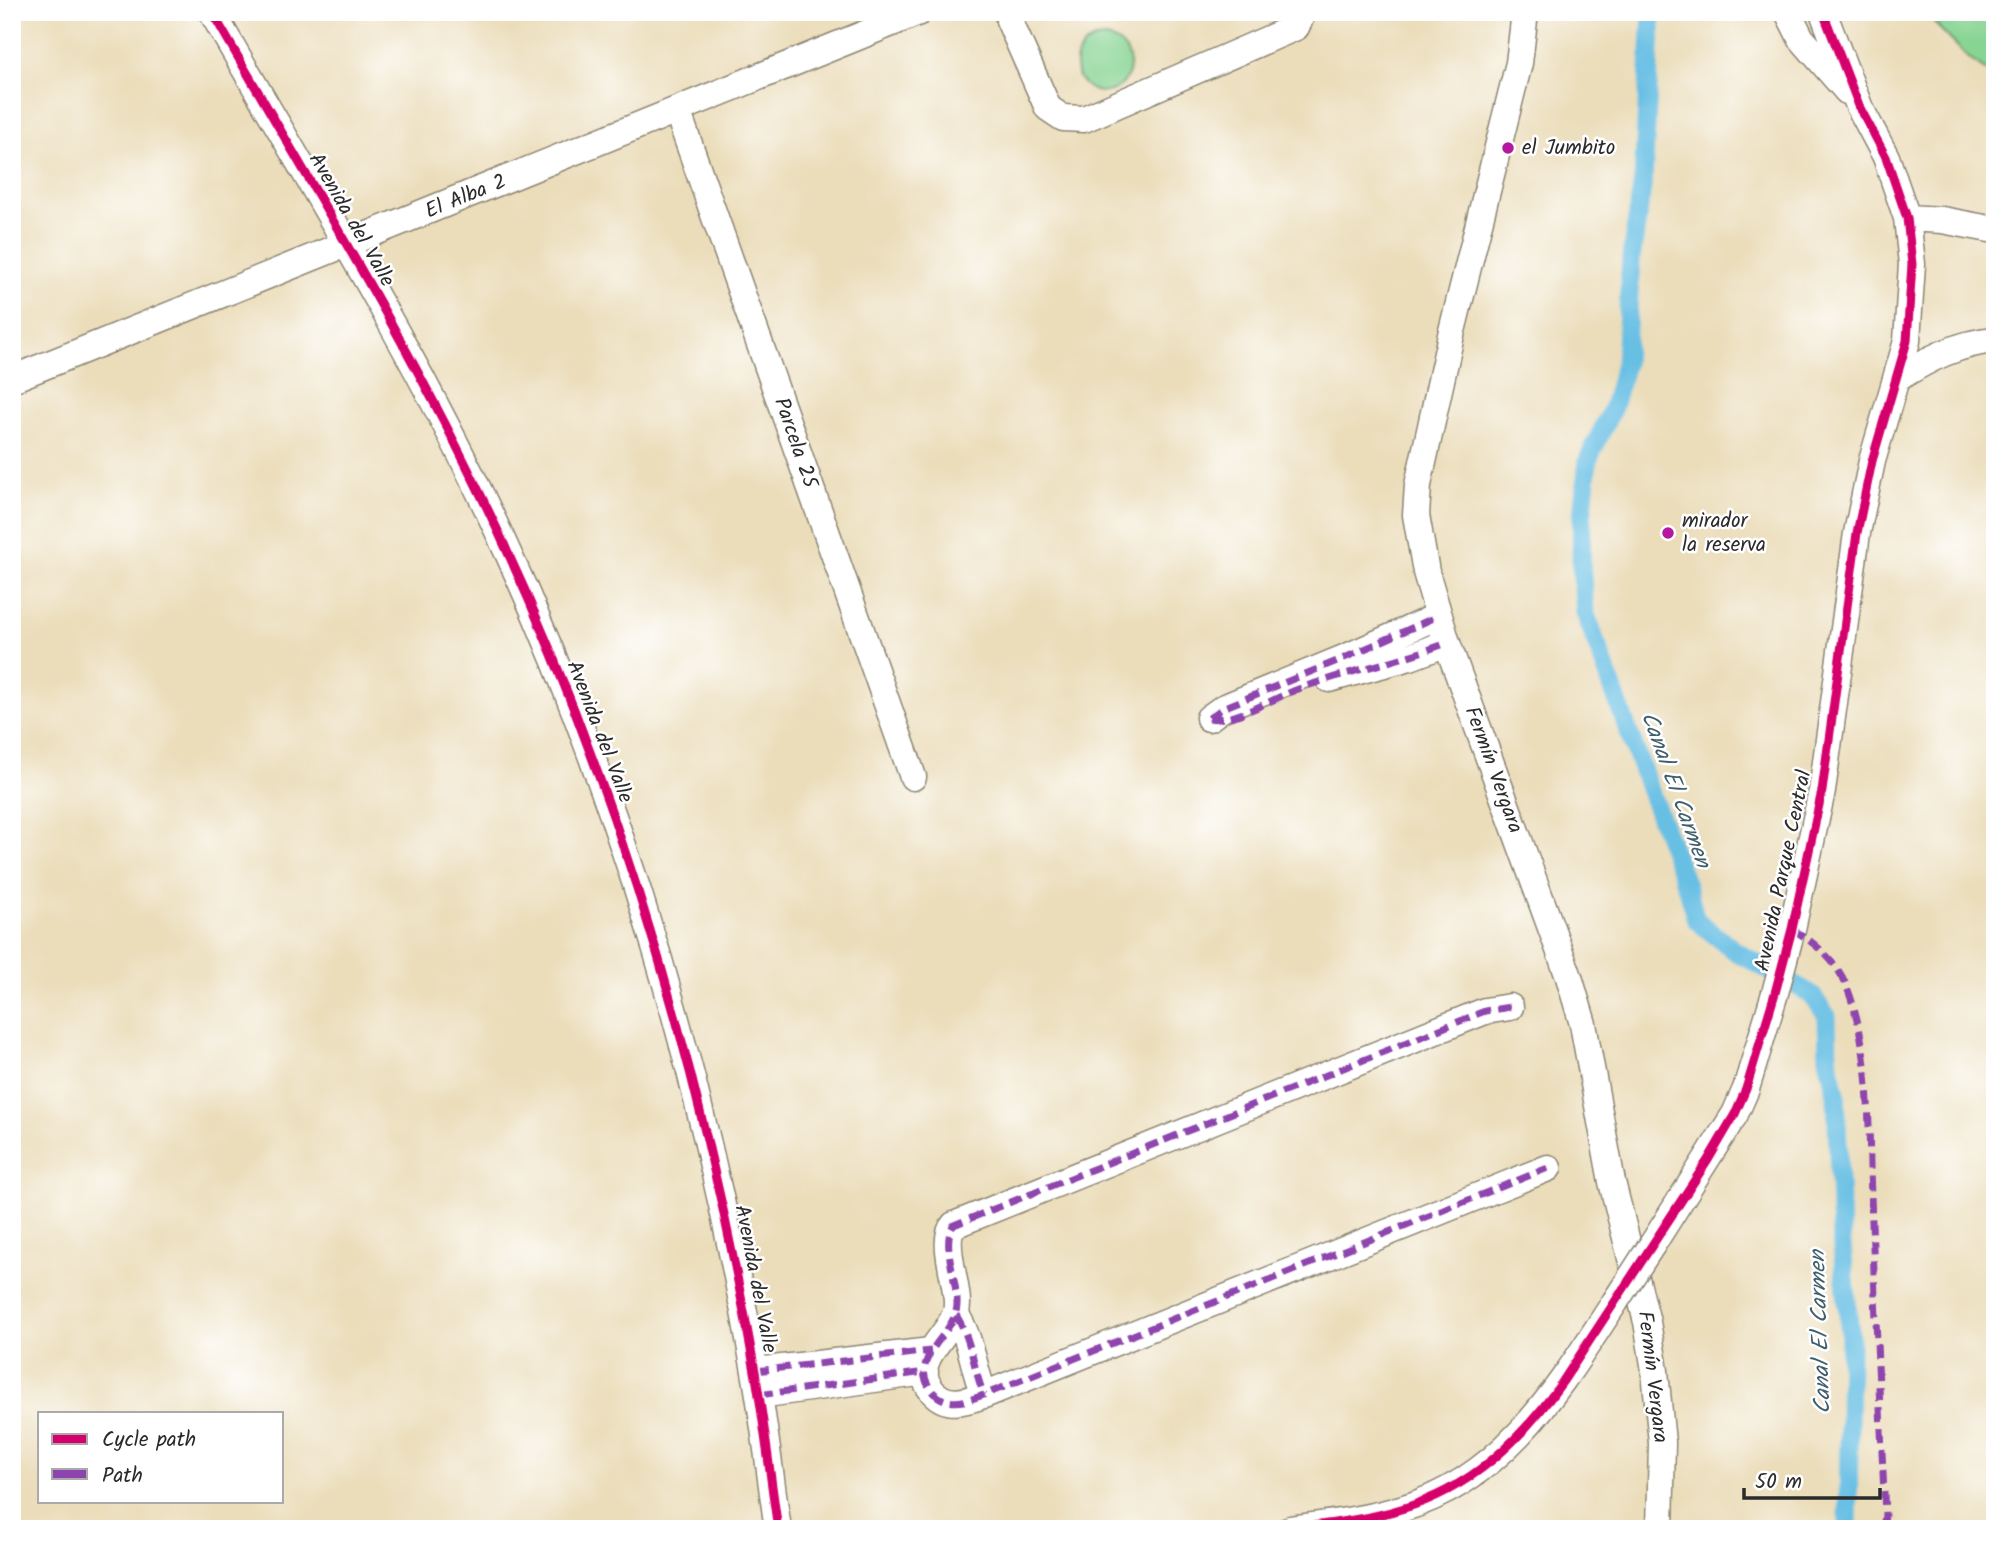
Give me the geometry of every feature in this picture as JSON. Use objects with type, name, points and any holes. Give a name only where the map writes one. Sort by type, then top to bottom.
[{"type":"street","name":"Avenida del Valle","points":[[212,12],[428,390],[497,528],[597,774],[643,908],[698,1102],[728,1229],[757,1383],[778,1529]]},
{"type":"street","name":"El Alba 2","points":[[12,379],[919,12]]},
{"type":"street","points":[[1009,20],[1048,108],[1063,118],[1084,119],[1296,27],[1304,12]]},
{"type":"street","name":"Fermín Vergara","points":[[1525,12],[1519,63],[1451,335],[1418,485],[1418,538],[1447,643],[1569,977],[1583,1024],[1612,1182],[1647,1322],[1655,1371],[1662,1443],[1660,1529]]},
{"type":"street","name":"Avenida Parque Central","points":[[1787,12],[1801,38],[1859,106]]},
{"type":"street","name":"Avenida Parque Central","points":[[1290,1529],[1354,1520],[1403,1509],[1453,1487],[1486,1466],[1508,1447],[1546,1404],[1615,1302],[1735,1114],[1746,1089],[1786,954],[1822,791],[1860,521],[1871,461],[1907,341],[1910,305],[1912,264],[1907,218],[1886,157],[1859,106],[1823,12]]},
{"type":"street","name":"Parcela 25","points":[[677,110],[913,777]]},
{"type":"street","points":[[1907,218],[1942,220],[1995,230]]},
{"type":"street","points":[[1898,377],[1957,348],[1995,340]]},
{"type":"street","points":[[1438,616],[1223,708],[1209,718],[1230,718],[1301,688],[1410,657],[1447,643]]},
{"type":"street","points":[[984,1395],[976,1373],[969,1338],[956,1315],[956,1293],[948,1240],[948,1234],[954,1225],[1485,1011],[1510,1007]]},
{"type":"street","points":[[956,1315],[928,1362],[931,1390],[949,1401],[964,1401],[1548,1168]]},
{"type":"street","points":[[757,1383],[928,1362]]},
{"type":"green space","points":[[1923,12],[1995,12],[1995,77],[1971,60]]},
{"type":"green space","points":[[1103,38],[1122,46],[1130,65],[1122,84],[1103,92],[1084,84],[1076,65],[1084,46]]},
{"type":"waterway","name":"Canal El Carmen","points":[[1652,12],[1643,181],[1631,258],[1625,363],[1613,407],[1588,460],[1582,516],[1581,565],[1585,612],[1686,885],[1696,920],[1735,951],[1811,994],[1827,1016],[1828,1058],[1836,1093],[1841,1234],[1850,1336],[1848,1529]]},
{"type":"marked path","points":[[1209,718],[1223,708],[1438,616]]},
{"type":"marked path","points":[[1209,718],[1231,717],[1301,688],[1447,643]]},
{"type":"marked path","points":[[1792,929],[1818,948],[1844,980],[1856,1014],[1865,1066],[1885,1515],[1883,1529]]},
{"type":"marked path","points":[[1510,1007],[1485,1011],[954,1225],[950,1232],[949,1251],[957,1304],[949,1326],[928,1357],[926,1380],[933,1392],[951,1402],[984,1395],[1548,1168]]},
{"type":"marked path","points":[[956,1315],[966,1334],[984,1395]]},
{"type":"marked path","points":[[755,1371],[931,1351]]},
{"type":"marked path","points":[[759,1395],[925,1372]]},
{"type":"cycle path","points":[[212,12],[396,332],[465,463],[542,629],[582,731],[653,939],[710,1151],[754,1366],[778,1529]]},
{"type":"cycle path","points":[[1290,1529],[1374,1516],[1426,1500],[1472,1475],[1512,1442],[1563,1381],[1708,1160],[1746,1089],[1792,929],[1822,791],[1857,533],[1872,461],[1907,341],[1912,264],[1907,218],[1886,157],[1859,106],[1823,12]]},
{"type":"place","name":"el Jumbito","points":[[1508,148]]},
{"type":"place","name":"mirador la reserva","points":[[1668,533]]}]
